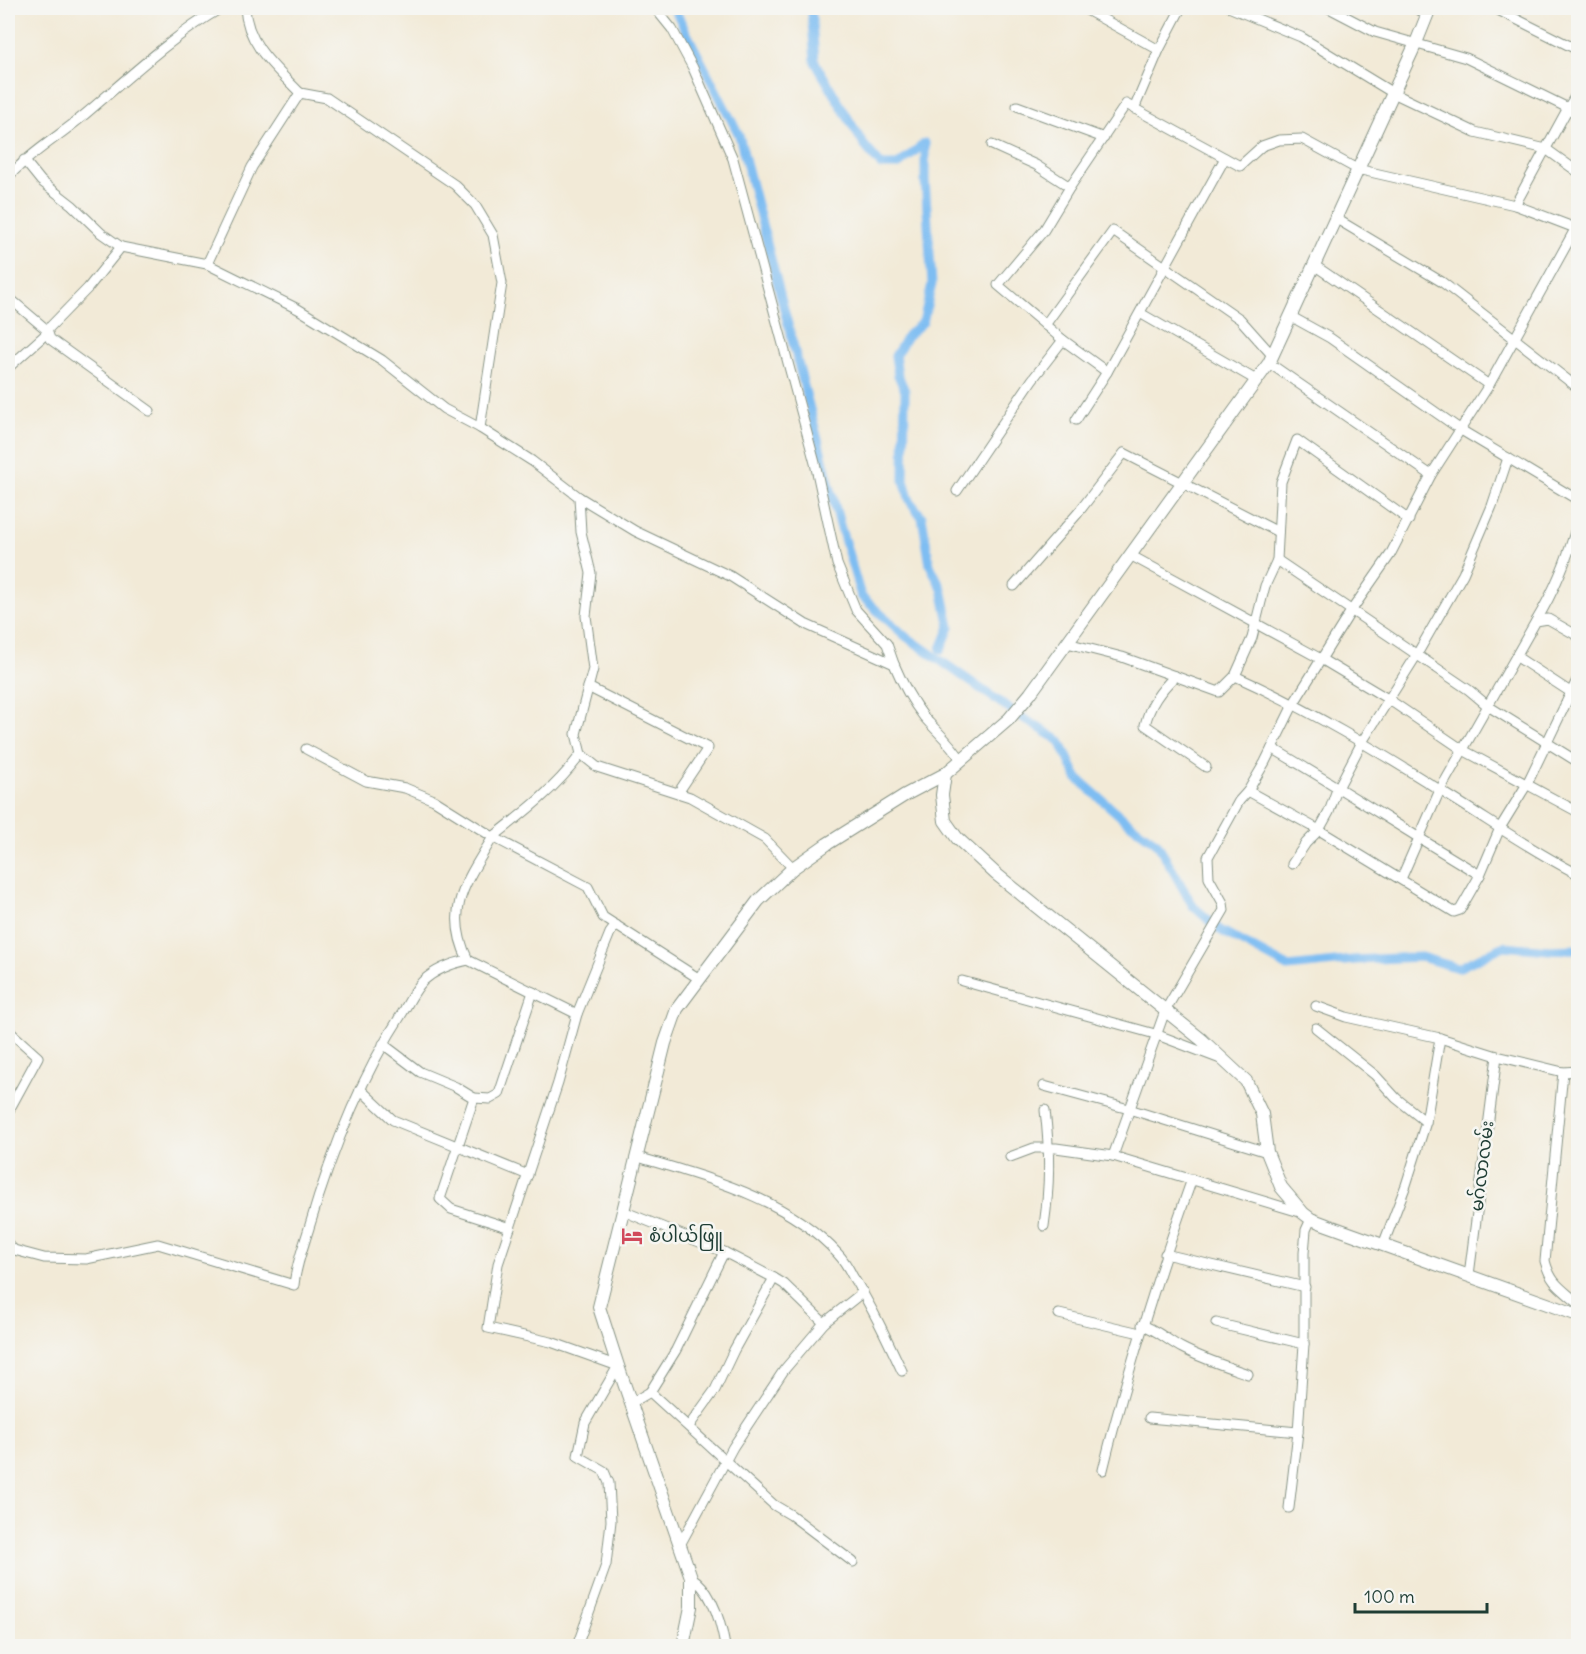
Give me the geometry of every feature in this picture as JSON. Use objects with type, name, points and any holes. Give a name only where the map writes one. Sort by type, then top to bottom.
[{"type":"street","points":[[8,177],[24,160],[80,118],[162,48],[221,8]]},
{"type":"street","points":[[245,8],[246,22],[256,45],[300,93],[327,98],[455,185],[475,206],[493,235],[502,283],[480,428]]},
{"type":"street","points":[[655,8],[672,29],[693,68],[733,159],[815,463],[837,564],[856,610],[887,644],[904,689],[925,718],[953,746],[961,760]]},
{"type":"street","points":[[1083,8],[1159,50]]},
{"type":"street","points":[[1134,109],[1159,50],[1181,8]]},
{"type":"street","points":[[1231,8],[1301,37],[1393,93],[1474,132],[1546,148],[1578,172]]},
{"type":"street","points":[[1329,8],[1375,32],[1466,58],[1578,115]]},
{"type":"street","points":[[683,1647],[691,1607],[691,1576],[599,1307],[665,1043],[677,1009],[758,901],[793,868],[905,795],[945,774],[1009,719],[1067,643],[1270,359],[1416,43],[1428,11],[1415,8]]},
{"type":"street","points":[[1494,8],[1578,50]]},
{"type":"street","points":[[1515,205],[1578,92]]},
{"type":"street","points":[[207,264],[252,167],[300,93]]},
{"type":"street","points":[[1107,372],[1063,340],[998,285],[1044,230],[1126,104],[1240,166],[1262,146],[1280,140],[1302,139],[1358,169],[1515,205],[1578,227],[1489,385],[1431,475],[1390,555],[1351,611],[1294,703],[1248,791],[1239,801],[1208,857],[1209,878],[1223,903],[1224,910],[1165,1011],[1113,1156]]},
{"type":"street","points":[[1017,106],[1104,138]]},
{"type":"street","points":[[992,145],[1036,165],[1070,187]]},
{"type":"street","points":[[1076,420],[1107,372],[1225,158]]},
{"type":"street","points":[[24,160],[41,181],[72,205],[101,233],[121,247],[207,264],[298,309],[381,360],[444,409],[480,428],[532,461],[579,497],[634,531],[730,576],[805,624],[894,664]]},
{"type":"street","points":[[1335,218],[1442,282],[1578,388]]},
{"type":"street","points":[[1045,325],[1113,231],[1240,320],[1270,359],[1431,475]]},
{"type":"street","points":[[8,368],[47,332],[88,288],[121,247]]},
{"type":"street","points":[[1314,265],[1489,385]]},
{"type":"street","points":[[8,297],[47,332],[50,339],[150,411]]},
{"type":"street","points":[[1140,313],[1256,380]]},
{"type":"street","points":[[1290,316],[1330,338],[1461,430],[1578,500]]},
{"type":"street","points":[[957,490],[1032,380],[1063,340]]},
{"type":"street","points":[[1067,643],[1122,657],[1219,693],[1235,676],[1252,638],[1265,586],[1277,561],[1281,482],[1297,440],[1409,520]]},
{"type":"street","points":[[1014,586],[1078,513],[1124,453],[1278,532]]},
{"type":"street","points":[[1292,864],[1306,843],[1319,830],[1362,742],[1416,656],[1463,574],[1492,506],[1508,458]]},
{"type":"street","points":[[579,497],[581,532],[591,573],[586,616],[593,669],[576,734],[581,754],[597,767],[690,797],[765,839],[793,868]]},
{"type":"street","points":[[1401,879],[1440,790],[1550,598],[1571,547],[1578,522]]},
{"type":"street","points":[[1130,555],[1321,659],[1388,699],[1463,750],[1578,812]]},
{"type":"street","points":[[1277,561],[1469,690],[1488,706],[1578,762]]},
{"type":"street","points":[[1536,621],[1548,619],[1578,636]]},
{"type":"street","points":[[1517,657],[1574,695]]},
{"type":"street","points":[[1175,676],[1164,687],[1150,708],[1145,725],[1206,767]]},
{"type":"street","points":[[1235,676],[1294,703],[1362,742],[1544,857],[1578,874]]},
{"type":"street","points":[[1248,791],[1319,830],[1454,912],[1460,910],[1480,875],[1500,828],[1527,784],[1546,742],[1574,695],[1578,678]]},
{"type":"street","points":[[588,687],[708,748],[678,793]]},
{"type":"street","points":[[306,748],[366,781],[405,788],[434,800],[493,837],[588,887],[603,917],[699,978]]},
{"type":"street","points":[[1272,748],[1480,875]]},
{"type":"street","points":[[468,960],[456,927],[457,908],[468,880],[493,837],[533,806],[568,773],[581,754]]},
{"type":"street","points":[[945,774],[942,795],[945,821],[957,838],[996,874],[1225,1060],[1246,1081],[1262,1114],[1267,1152],[1281,1187],[1307,1216],[1304,1253],[1304,1344],[1298,1432],[1289,1508]]},
{"type":"street","points":[[616,925],[610,933],[577,1014],[558,1083],[498,1264],[488,1328],[550,1342],[618,1366]]},
{"type":"street","points":[[8,1244],[14,1250],[44,1258],[86,1258],[158,1244],[294,1285],[296,1265],[342,1131],[383,1044],[423,981],[452,963],[468,960],[577,1014]]},
{"type":"street","points":[[962,981],[1155,1034],[1225,1060]]},
{"type":"street","points":[[383,1044],[420,1072],[456,1087],[474,1098],[490,1099],[499,1094],[533,992]]},
{"type":"street","points":[[1316,1005],[1347,1017],[1440,1038],[1497,1056],[1563,1072],[1578,1071]]},
{"type":"street","points":[[1316,1028],[1368,1069],[1396,1098],[1426,1122]]},
{"type":"street","points":[[8,1030],[39,1057],[8,1112]]},
{"type":"street","points":[[1383,1245],[1406,1185],[1426,1122],[1440,1038]]},
{"type":"street","name":"မဂ်လာလမ်း","points":[[1469,1275],[1497,1056]]},
{"type":"street","points":[[1563,1072],[1545,1260],[1548,1273],[1555,1284],[1578,1303]]},
{"type":"street","points":[[1044,1086],[1129,1109],[1267,1152]]},
{"type":"street","points":[[360,1089],[393,1120],[528,1175]]},
{"type":"street","points":[[474,1098],[440,1198],[451,1209],[510,1228]]},
{"type":"street","points":[[1044,1226],[1050,1187],[1045,1110]]},
{"type":"street","points":[[1010,1157],[1034,1148],[1113,1156],[1307,1216],[1578,1315]]},
{"type":"street","points":[[638,1157],[706,1178],[757,1198],[807,1227],[839,1254],[863,1292],[902,1371]]},
{"type":"street","points":[[1103,1470],[1141,1329],[1191,1179]]},
{"type":"street","points":[[623,1211],[724,1252],[774,1278],[784,1284],[824,1323]]},
{"type":"street","points":[[631,1403],[650,1392],[676,1350],[724,1252]]},
{"type":"street","points":[[1165,1254],[1305,1287]]},
{"type":"street","points":[[689,1426],[715,1390],[734,1350],[774,1278]]},
{"type":"street","points":[[680,1545],[726,1462],[784,1370],[824,1323],[863,1292]]},
{"type":"street","points":[[1059,1314],[1141,1329],[1150,1326],[1165,1339],[1201,1358],[1248,1374]]},
{"type":"street","points":[[1216,1323],[1304,1344]]},
{"type":"street","points":[[577,1647],[606,1565],[611,1521],[609,1483],[604,1471],[578,1456],[585,1423],[618,1366]]},
{"type":"street","points":[[650,1392],[774,1505],[791,1515],[853,1562]]},
{"type":"street","points":[[1149,1418],[1298,1432]]},
{"type":"street","points":[[691,1576],[697,1580],[711,1602],[722,1628],[725,1647]]},
{"type":"waterway","points":[[674,8],[739,135],[840,525],[861,596],[904,635],[1011,710]]},
{"type":"waterway","points":[[811,8],[815,62],[864,145],[881,165],[898,165],[925,143],[925,180],[932,284],[923,322],[907,336],[895,356],[898,375],[905,391],[904,480],[910,501],[922,517],[930,565],[942,589],[950,627],[941,649]]},
{"type":"waterway","points":[[1020,716],[1060,741],[1077,778],[1125,820],[1157,843],[1193,906],[1220,930],[1288,967],[1354,960],[1421,957],[1458,968],[1504,946],[1549,950],[1578,949]]},
{"type":"place","name":"စံပါယ်ဖြူ","points":[[632,1236]]}]
